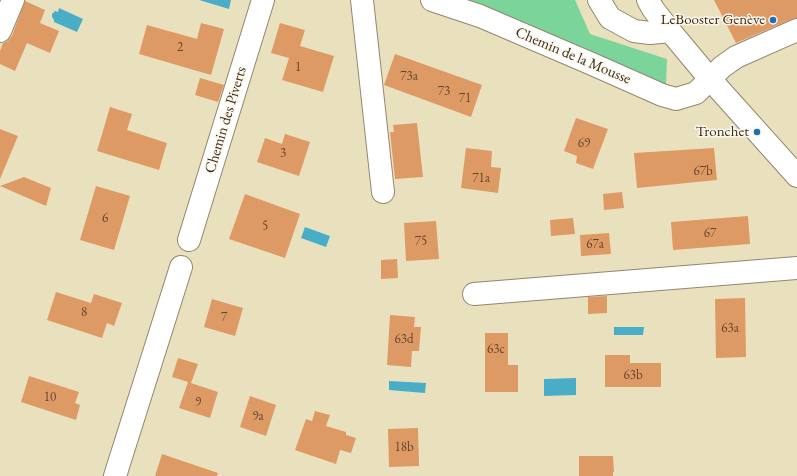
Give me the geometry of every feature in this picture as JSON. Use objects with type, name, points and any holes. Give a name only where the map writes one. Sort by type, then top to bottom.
[{"type":"street","points":[[0,31],[13,0]]},
{"type":"street","name":"Chemin des Piverts","points":[[189,240],[263,0]]},
{"type":"street","points":[[362,0],[383,192]]},
{"type":"street","name":"Chemin de la Mousse","points":[[432,0],[480,16],[662,95],[676,99],[696,93],[722,67],[736,57],[797,30]]},
{"type":"street","points":[[599,0],[610,18],[634,31],[648,33],[670,31]]},
{"type":"street","points":[[648,0],[670,31],[710,79],[797,176]]},
{"type":"street","points":[[115,476],[181,266]]},
{"type":"street","points":[[474,294],[797,268]]},
{"type":"green space","points":[[447,0],[575,0],[590,34],[667,59],[666,87]]},
{"type":"water","points":[[199,0],[231,0],[229,9]]},
{"type":"water","points":[[59,8],[83,19],[77,32],[54,22],[52,14],[55,11],[58,12]]},
{"type":"water","points":[[305,227],[330,236],[326,247],[301,238]]},
{"type":"water","points":[[614,327],[644,327],[643,335],[614,335]]},
{"type":"water","points":[[576,378],[576,395],[544,396],[544,379]]},
{"type":"water","points":[[389,381],[426,383],[425,393],[389,390]]},
{"type":"building","points":[[714,0],[797,0],[797,18],[736,43]]},
{"type":"building","points":[[25,1],[45,10],[40,23],[59,31],[50,53],[27,43],[15,71],[0,64],[0,51],[3,43],[8,41],[12,36]]},
{"type":"building","points":[[201,23],[224,29],[211,75],[139,54],[147,25],[197,39]]},
{"type":"building","points":[[280,23],[305,30],[300,46],[334,56],[323,92],[282,80],[289,58],[271,53]]},
{"type":"building","points":[[395,54],[482,85],[471,117],[384,85]]},
{"type":"building","points":[[200,78],[224,85],[218,102],[195,95]]},
{"type":"building","points":[[110,107],[132,114],[127,130],[167,143],[159,170],[97,151]]},
{"type":"building","points":[[576,118],[608,129],[593,169],[576,163],[577,156],[564,151]]},
{"type":"building","points":[[417,123],[423,177],[395,179],[390,132],[394,132],[393,125]]},
{"type":"building","points":[[0,129],[18,136],[0,179]]},
{"type":"building","points":[[285,134],[310,142],[299,176],[257,162],[265,138],[282,144]]},
{"type":"building","points":[[466,148],[492,151],[491,167],[501,168],[498,193],[461,188]]},
{"type":"building","points":[[714,148],[717,180],[637,188],[634,153]]},
{"type":"building","points":[[24,177],[51,188],[46,206],[0,186]]},
{"type":"building","points":[[96,186],[130,196],[114,250],[80,240]]},
{"type":"building","points":[[622,192],[624,208],[604,210],[603,194]]},
{"type":"building","points":[[245,194],[300,214],[285,258],[229,239]]},
{"type":"building","points":[[748,216],[750,244],[673,250],[671,222]]},
{"type":"building","points":[[573,218],[575,234],[551,236],[550,220]]},
{"type":"building","points":[[436,221],[439,259],[406,261],[404,223]]},
{"type":"building","points":[[609,233],[611,254],[581,256],[580,235]]},
{"type":"building","points":[[397,259],[398,278],[381,279],[381,260]]},
{"type":"building","points":[[56,292],[91,303],[94,294],[122,303],[114,326],[107,323],[102,338],[47,320]]},
{"type":"building","points":[[607,296],[607,313],[588,314],[588,297]]},
{"type":"building","points":[[745,298],[746,357],[716,358],[715,299]]},
{"type":"building","points":[[212,299],[243,308],[235,336],[204,327]]},
{"type":"building","points":[[390,315],[415,317],[414,327],[421,327],[419,351],[412,351],[411,367],[387,365]]},
{"type":"building","points":[[485,333],[508,333],[508,365],[518,365],[518,392],[485,392]]},
{"type":"building","points":[[605,355],[630,355],[630,363],[661,363],[661,387],[605,387]]},
{"type":"building","points":[[178,358],[198,364],[191,383],[218,392],[210,418],[179,408],[188,382],[172,377]]},
{"type":"building","points":[[29,376],[79,392],[75,403],[80,405],[76,420],[21,402]]},
{"type":"building","points":[[250,396],[276,405],[266,436],[240,427]]},
{"type":"building","points":[[315,411],[330,415],[326,426],[346,432],[346,435],[356,438],[351,453],[340,450],[336,464],[295,450],[306,419],[312,421]]},
{"type":"building","points":[[418,428],[419,466],[389,467],[388,429]]},
{"type":"building","points":[[162,454],[218,473],[217,476],[155,476]]},
{"type":"building","points":[[579,456],[613,456],[613,476],[579,476]]},
{"type":"place","name":"LeBooster Genève","points":[[773,20]]},
{"type":"place","name":"Tronchet","points":[[757,132]]}]
